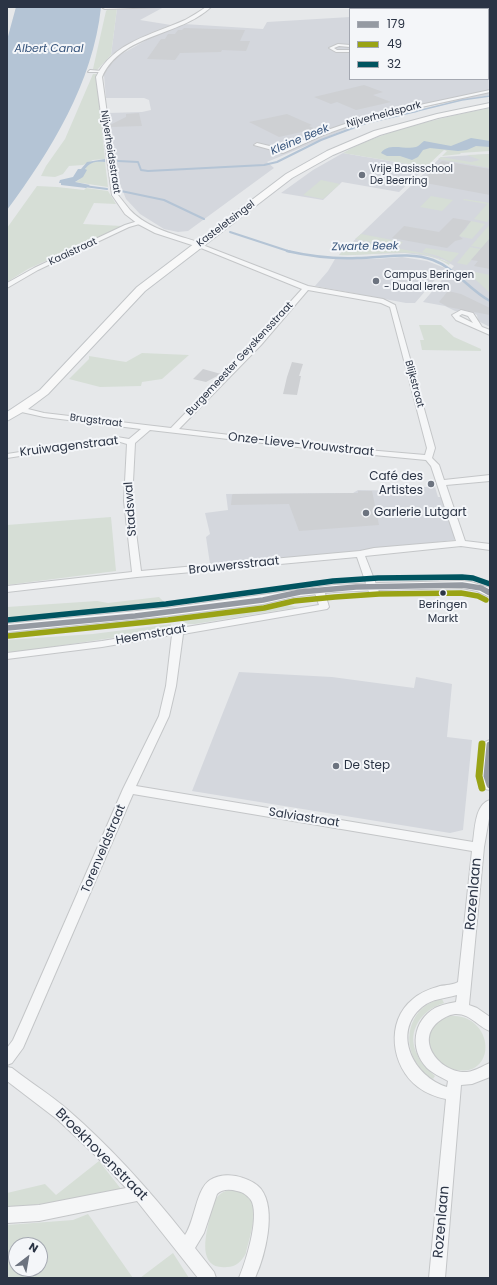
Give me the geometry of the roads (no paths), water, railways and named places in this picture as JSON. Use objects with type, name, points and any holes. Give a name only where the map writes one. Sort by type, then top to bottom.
[{"type":"main road","points":[[311,154],[342,139],[399,120],[490,100]]},
{"type":"main road","name":"Kasteletsingel","points":[[7,409],[32,392],[152,270],[289,176],[330,153],[377,133],[408,123],[490,105]]},
{"type":"main road","points":[[282,171],[292,164]]},
{"type":"main road","name":"Kasteletsingel","points":[[7,417],[44,392],[141,289],[193,243],[197,234]]},
{"type":"street","points":[[105,8],[158,7]]},
{"type":"street","points":[[90,71],[100,71],[109,61],[129,46],[191,19],[209,7]]},
{"type":"street","points":[[349,46],[338,45],[332,48],[336,51],[349,51]]},
{"type":"street","name":"Nijverheidsstraat","points":[[100,71],[99,82],[115,195],[128,212],[141,222],[158,231],[193,243],[306,288],[383,301],[393,306],[394,311]]},
{"type":"street","name":"Nijverheidspark","points":[[273,156],[321,134],[370,117],[490,91]]},
{"type":"street","points":[[257,145],[284,151]]},
{"type":"street","name":"Kaaistraat","points":[[7,286],[45,264],[127,226],[141,222]]},
{"type":"street","name":"Burgemeester Geyskensstraat","points":[[173,430],[258,343],[306,288]]},
{"type":"street","name":"Blijkstraat","points":[[394,311],[431,448],[428,458]]},
{"type":"street","points":[[479,328],[490,333]]},
{"type":"street","name":"Brugstraat","points":[[20,409],[44,415],[173,430]]},
{"type":"street","points":[[131,442],[148,427]]},
{"type":"street","name":"Onze-Lieve-Vrouwstraat","points":[[173,430],[332,449],[428,458]]},
{"type":"street","name":"Kruiwagenstraat","points":[[7,456],[117,439],[131,442]]},
{"type":"street","name":"Stadswal","points":[[131,442],[128,501],[138,574]]},
{"type":"street","points":[[428,458],[435,465],[461,543]]},
{"type":"street","points":[[441,483],[490,478]]},
{"type":"street","name":"Brouwersstraat","points":[[7,588],[461,543],[490,547]]},
{"type":"street","points":[[360,554],[373,589]]},
{"type":"street","points":[[7,628],[77,622],[320,594],[412,586],[462,584],[475,587],[489,593]]},
{"type":"street","name":"Heemstraat","points":[[7,656],[102,644],[324,607],[320,594]]},
{"type":"street","name":"Torenveldstraat","points":[[7,1059],[18,1044],[30,1020],[129,789],[164,716],[171,686],[178,631]]},
{"type":"street","points":[[490,745],[487,776],[490,785]]},
{"type":"street","name":"Salviastraat","points":[[129,789],[478,847]]},
{"type":"street","name":"Rozenlaan","points":[[462,1009],[478,847],[484,812],[490,804]]},
{"type":"street","points":[[454,1095],[430,1087],[411,1069],[404,1058],[401,1036],[408,1012],[414,1005],[437,992],[454,991],[464,986]]},
{"type":"street","points":[[490,1025],[485,1019],[474,1013],[462,1009],[451,1009],[440,1012],[431,1017],[425,1025],[421,1035],[422,1045],[426,1056],[438,1069],[455,1077],[466,1078],[476,1077],[490,1069]]},
{"type":"street","name":"Broekhovenstraat","points":[[7,1073],[62,1114],[141,1193],[186,1248],[208,1278]]},
{"type":"street","name":"Rozenlaan","points":[[437,1278],[455,1077]]},
{"type":"street","points":[[186,1248],[196,1233],[208,1195],[215,1185],[226,1182],[238,1183],[248,1187],[259,1200],[262,1215],[255,1256],[247,1278]]},
{"type":"street","points":[[7,1215],[39,1213],[141,1193]]},
{"type":"water","name":"Albert Canal","points":[[16,7],[101,7],[89,62],[68,114],[39,164],[7,210],[7,40]]},
{"type":"water","points":[[471,138],[490,141],[490,147],[476,146],[467,150],[458,151],[430,148],[423,150],[418,157],[412,160],[400,156],[387,156],[381,153],[392,147],[416,147],[424,141],[451,146]]},
{"type":"water","points":[[105,159],[105,162],[91,163],[85,169],[87,170],[83,177],[75,182],[90,185],[86,188],[61,185],[61,183],[59,183],[60,180],[73,177],[78,169],[81,169],[87,162]]},
{"type":"waterway","name":"Kleine Beek","points":[[413,112],[462,100],[490,96]]},
{"type":"waterway","name":"Kleine Beek","points":[[118,161],[138,162],[141,170],[148,171],[264,165],[277,162],[321,140],[366,123],[417,111]]},
{"type":"waterway","name":"Zwarte Beek","points":[[84,186],[107,189]]},
{"type":"waterway","name":"Zwarte Beek","points":[[121,191],[164,200],[204,219]]},
{"type":"waterway","name":"Zwarte Beek","points":[[230,232],[289,251]]},
{"type":"waterway","name":"Zwarte Beek","points":[[289,251],[313,256],[339,258],[366,258],[405,255],[424,257],[448,268],[475,291],[490,301]]},
{"type":"place","name":"Vrije Basisschool De Beerring","points":[[362,175]]},
{"type":"place","name":"Campus Beringen - Duaal leren","points":[[376,281]]},
{"type":"place","name":"Café des Artistes","points":[[431,484]]},
{"type":"place","name":"Garlerie Lutgart","points":[[366,513]]},
{"type":"place","name":"Beringen Markt","points":[[443,593]]},
{"type":"place","name":"De Step","points":[[336,766]]}]
